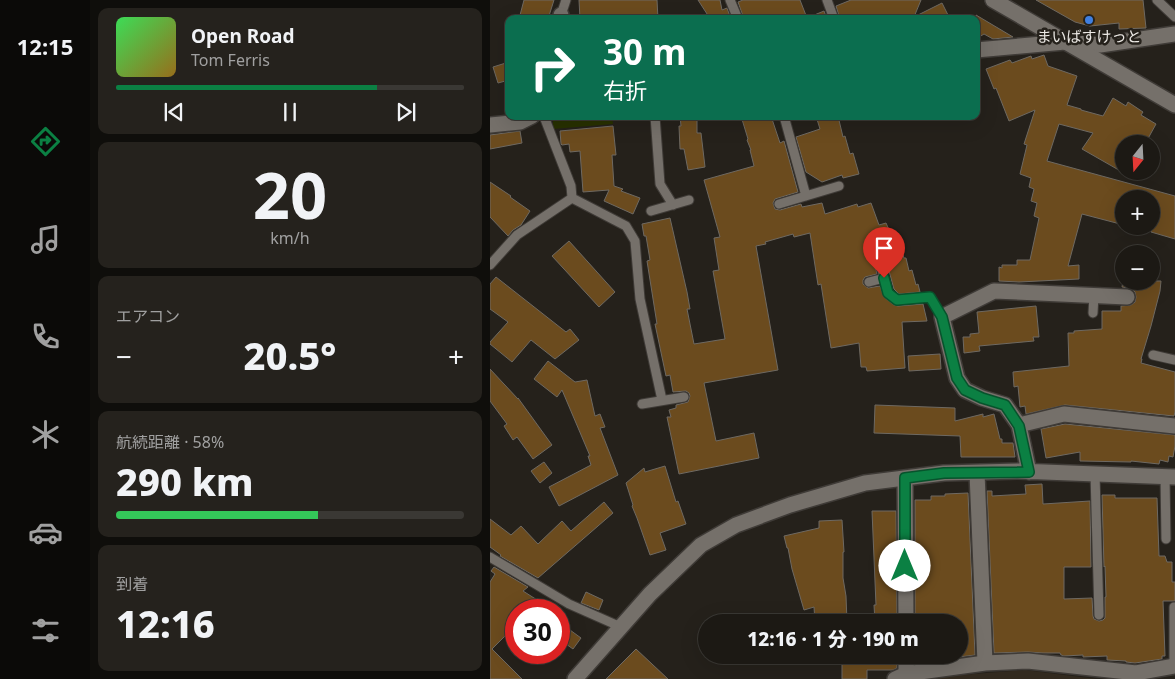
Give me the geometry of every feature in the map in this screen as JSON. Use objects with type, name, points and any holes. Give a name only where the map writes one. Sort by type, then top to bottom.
[{"type":"street","points":[[992,0],[1175,105]]},
{"type":"street","points":[[980,50],[1065,42],[1100,46],[1175,34]]},
{"type":"street","points":[[490,125],[524,120]]},
{"type":"street","points":[[1029,472],[1019,426],[1005,405],[982,398],[965,390],[957,378],[942,317],[994,291],[1127,296]]},
{"type":"street","points":[[1019,426],[1064,414],[1175,426]]},
{"type":"street","points":[[575,679],[676,569],[701,545],[736,524],[790,505],[865,483],[944,473],[977,472],[1170,477],[1175,464]]},
{"type":"street","points":[[977,472],[985,663]]},
{"type":"street","points":[[905,478],[906,614]]},
{"type":"street","points":[[904,664],[900,677],[985,663],[1028,661],[1136,673],[1175,666]]},
{"type":"lane","points":[[562,15],[566,0]]},
{"type":"lane","points":[[730,0],[736,15]]},
{"type":"lane","points":[[827,0],[833,15]]},
{"type":"lane","points":[[1157,0],[1175,17]]},
{"type":"lane","points":[[544,120],[571,186],[572,198]]},
{"type":"lane","points":[[655,120],[660,184],[673,205]]},
{"type":"lane","points":[[785,120],[806,196]]},
{"type":"lane","points":[[779,204],[839,186]]},
{"type":"lane","points":[[490,264],[517,235],[572,198]]},
{"type":"lane","points":[[572,198],[626,226],[635,241],[640,299],[662,400]]},
{"type":"lane","points":[[651,211],[689,200]]},
{"type":"lane","points":[[880,262],[888,293],[897,300],[930,297],[942,317]]},
{"type":"lane","points":[[869,282],[884,278]]},
{"type":"lane","points":[[1093,314],[1094,295]]},
{"type":"lane","points":[[1153,355],[1175,360]]},
{"type":"lane","points":[[642,404],[684,396]]},
{"type":"lane","points":[[1095,474],[1099,615]]},
{"type":"lane","points":[[1166,539],[1170,477]]},
{"type":"lane","points":[[490,557],[569,604],[621,627]]},
{"type":"lane","points":[[1174,607],[1175,666]]},
{"type":"shaded area","points":[[1025,670],[1096,679],[936,679],[948,676]]},
{"type":"green space","points":[[553,120],[612,120],[613,124],[553,129]]},
{"type":"building","points":[[524,0],[554,0],[549,15],[520,15]]},
{"type":"building","points":[[579,0],[657,0],[658,15],[580,15]]},
{"type":"building","points":[[698,0],[720,0],[722,10],[727,8],[730,15],[708,15]]},
{"type":"building","points":[[743,0],[800,0],[806,15],[743,15],[738,2]]},
{"type":"building","points":[[851,0],[921,0],[915,15],[839,15],[836,6]]},
{"type":"building","points":[[1036,0],[1143,0],[1146,28],[1119,29],[1119,23],[1090,26],[1075,22]]},
{"type":"building","points":[[942,3],[948,15],[918,15]]},
{"type":"building","points":[[824,11],[826,15],[814,15]]},
{"type":"building","points":[[980,17],[1013,37],[993,39],[984,34],[980,36]]},
{"type":"building","points":[[1044,55],[1048,66],[1077,76],[1067,105],[1103,116],[1113,98],[1126,106],[1128,102],[1143,112],[1141,115],[1156,124],[1150,135],[1115,135],[1115,168],[1082,149],[1093,133],[1059,124],[1047,161],[1153,190],[1115,190],[1115,223],[1082,214],[1068,266],[1079,265],[1079,279],[999,281],[999,267],[1002,268],[1002,265],[1017,265],[1017,260],[1030,260],[1039,218],[1034,216],[1037,203],[1031,201],[1034,189],[1029,187],[1031,178],[1020,174],[1027,145],[1024,144],[1035,110],[1009,121],[986,69],[1010,60],[1012,63],[1031,56],[1032,59]]},
{"type":"building","points":[[505,63],[505,81],[498,83],[493,67]]},
{"type":"building","points":[[680,120],[697,120],[697,133],[701,133],[705,167],[688,170],[684,149],[680,149],[679,126],[681,126]]},
{"type":"building","points":[[742,120],[772,120],[780,143],[784,141],[798,192],[775,199],[773,203],[775,209],[780,210],[801,204],[802,207],[822,203],[825,214],[857,204],[858,207],[871,203],[879,225],[886,223],[890,232],[893,231],[899,252],[902,252],[904,258],[906,258],[909,271],[912,270],[920,292],[899,294],[894,289],[886,260],[881,256],[876,257],[874,261],[877,274],[865,277],[863,284],[868,288],[880,286],[884,297],[894,305],[923,304],[927,321],[902,322],[905,368],[867,371],[866,367],[861,367],[859,343],[831,348],[821,284],[818,285],[810,233],[794,237],[793,234],[756,246],[778,370],[704,383],[716,441],[754,433],[759,458],[679,474],[667,417],[671,417],[669,410],[676,408],[676,405],[688,402],[690,396],[686,391],[673,392],[670,375],[666,376],[655,324],[657,324],[647,261],[650,260],[642,224],[670,218],[687,292],[690,309],[687,309],[694,344],[725,339],[713,271],[719,270],[714,238],[720,237],[704,180],[754,166]]},
{"type":"building","points":[[817,120],[839,120],[843,137],[845,136],[850,154],[853,153],[859,174],[843,178],[842,175],[822,182],[806,172],[796,137],[820,129]]},
{"type":"building","points":[[613,126],[616,155],[612,155],[614,186],[623,189],[621,191],[640,198],[633,214],[604,201],[609,190],[583,192],[580,151],[570,152],[569,144],[561,144],[560,131]]},
{"type":"building","points":[[520,131],[522,143],[490,149],[490,135]]},
{"type":"building","points":[[490,182],[530,211],[521,225],[508,236],[490,217]]},
{"type":"building","points":[[1160,192],[1175,196],[1175,239],[1160,235]]},
{"type":"building","points":[[569,241],[615,292],[599,307],[552,256]]},
{"type":"building","points":[[496,277],[566,332],[570,329],[579,340],[555,359],[531,340],[512,362],[490,344],[508,322],[490,309],[490,284]]},
{"type":"building","points":[[1161,281],[1160,291],[1141,363],[1175,372],[1174,416],[1065,405],[1026,414],[1025,406],[1020,407],[1018,386],[1014,387],[1013,372],[1069,366],[1068,333],[1102,329],[1102,311],[1121,311],[1121,306],[1131,305],[1135,302],[1135,292],[1133,290],[1160,290]]},
{"type":"building","points":[[1036,306],[1039,337],[1033,337],[1034,341],[979,346],[980,351],[964,353],[963,337],[970,337],[970,334],[979,333],[977,312]]},
{"type":"building","points":[[940,354],[941,369],[909,371],[908,356]]},
{"type":"building","points":[[548,361],[575,382],[587,380],[595,416],[600,414],[605,427],[600,428],[618,475],[559,506],[549,487],[591,465],[588,456],[590,456],[562,390],[557,397],[534,379]]},
{"type":"building","points":[[490,369],[518,398],[552,445],[533,459],[517,437],[513,440],[504,426],[507,424],[490,401]]},
{"type":"building","points":[[875,405],[955,408],[955,421],[983,414],[983,417],[994,414],[1000,439],[1002,439],[1002,443],[1013,443],[1015,457],[961,457],[960,436],[874,433]]},
{"type":"building","points":[[1065,424],[1175,435],[1173,457],[1169,456],[1168,462],[1160,460],[1159,464],[1131,461],[1080,461],[1080,452],[1046,458],[1041,429]]},
{"type":"building","points":[[544,462],[552,473],[540,483],[531,471]]},
{"type":"building","points":[[665,466],[676,502],[678,501],[686,524],[660,533],[666,550],[650,555],[632,506],[626,483],[644,468],[645,472]]},
{"type":"building","points":[[1042,484],[1043,504],[1090,501],[1091,567],[1064,567],[1064,599],[1092,598],[1093,616],[1094,619],[1099,621],[1105,618],[1106,597],[1102,495],[1115,495],[1115,498],[1157,498],[1159,556],[1165,556],[1167,562],[1172,562],[1172,582],[1175,582],[1175,601],[1163,601],[1165,656],[1162,656],[1162,659],[1135,663],[1107,660],[1107,656],[1083,657],[1083,655],[1064,656],[1060,653],[1028,652],[994,653],[987,491],[992,491],[992,496],[1026,494],[1025,485]]},
{"type":"building","points":[[968,493],[975,655],[968,656],[968,614],[915,614],[915,500],[931,500],[931,496],[945,496],[945,494]]},
{"type":"building","points":[[604,502],[613,513],[538,578],[500,556],[490,547],[490,519],[511,535],[521,526],[538,544],[562,521],[571,531]]},
{"type":"building","points":[[872,511],[896,511],[897,614],[875,614],[874,605],[876,605]]},
{"type":"building","points":[[842,520],[843,578],[847,614],[814,614],[814,607],[804,610],[784,536],[819,528],[819,521]]},
{"type":"building","points":[[494,567],[528,587],[523,591],[536,599],[505,599],[505,636],[492,649],[522,679],[490,679],[490,582],[495,574],[491,571]]},
{"type":"building","points":[[586,592],[603,600],[599,610],[581,603]]},
{"type":"building","points":[[570,630],[581,638],[573,649],[570,647]]},
{"type":"building","points":[[636,649],[668,679],[606,679]]},
{"type":"building","points":[[842,664],[897,664],[897,668],[893,670],[867,670],[867,679],[842,679]]},
{"type":"place","name":"まいばすけっと","points":[[1089,20]]},
{"type":"route","points":[[884,278],[888,293],[897,300],[930,297],[942,317],[957,378],[965,390],[982,398],[1005,405],[1019,426],[1029,472],[944,473],[905,478],[905,566]]}]
